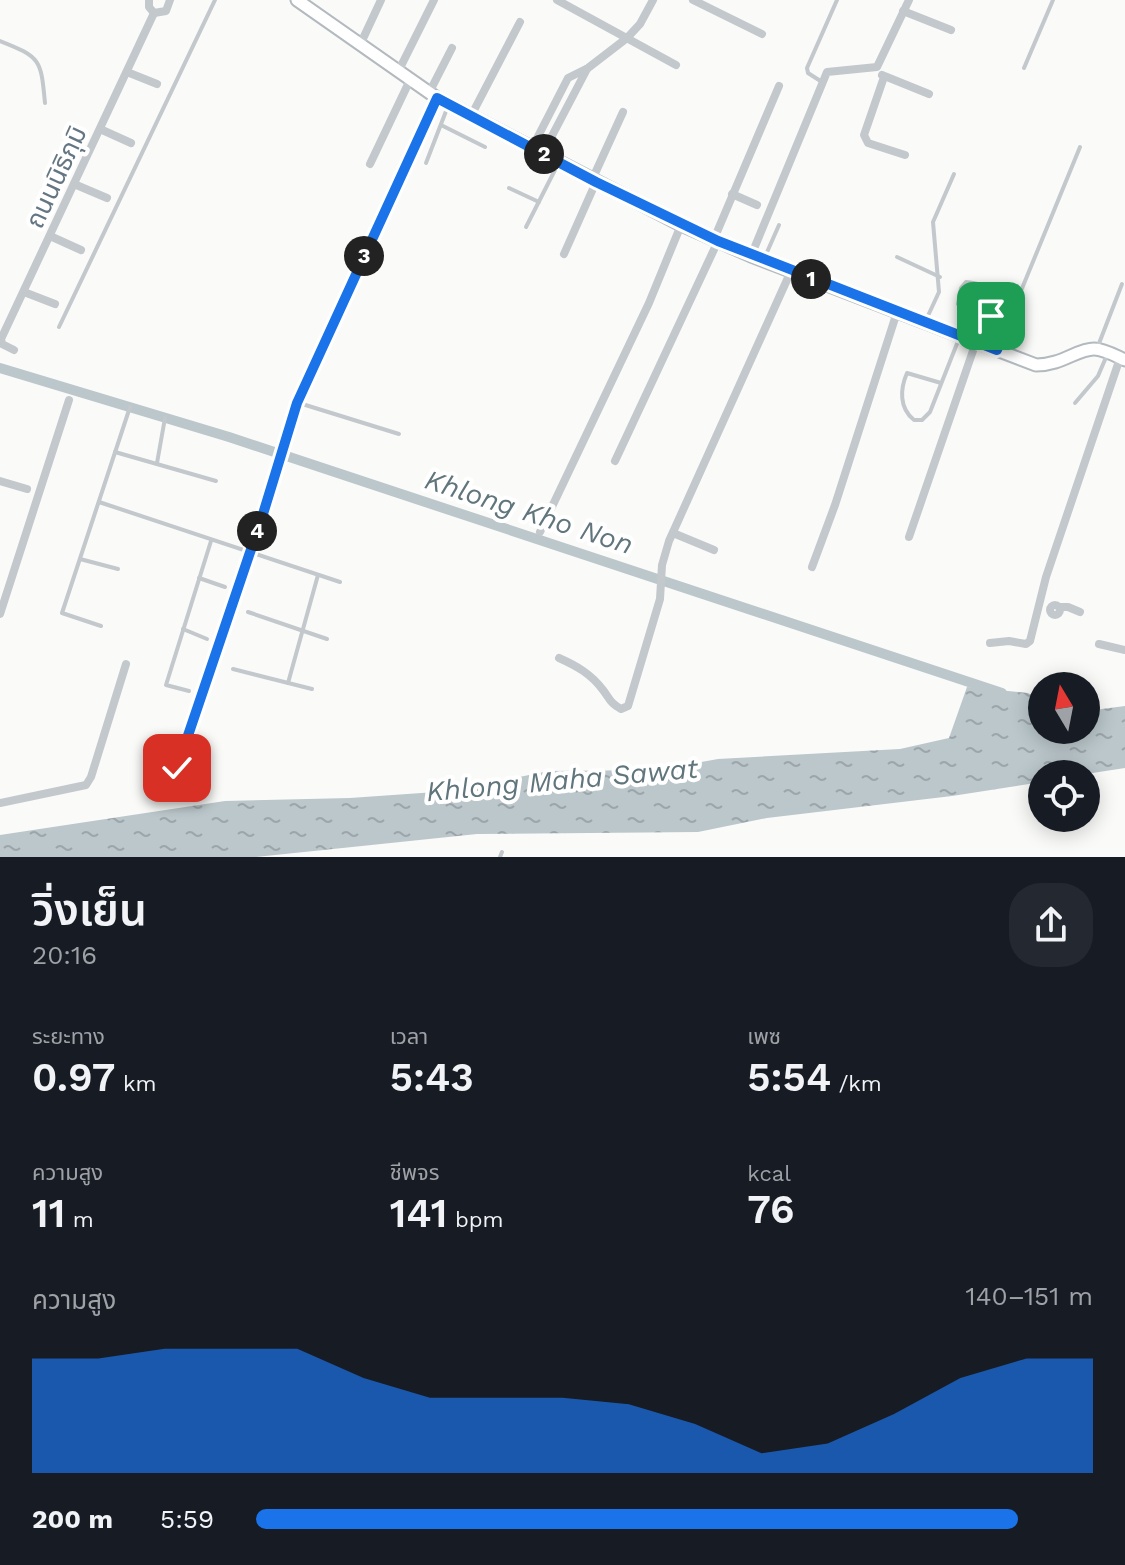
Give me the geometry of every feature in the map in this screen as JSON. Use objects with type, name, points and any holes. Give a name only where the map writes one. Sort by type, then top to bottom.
[{"type":"street","points":[[149,0],[149,7],[154,13],[166,11],[170,0]]},
{"type":"street","points":[[360,45],[381,0]]},
{"type":"street","points":[[398,72],[434,0]]},
{"type":"street","points":[[557,0],[676,65]]},
{"type":"street","points":[[537,150],[568,78],[588,68],[627,38],[653,0]]},
{"type":"street","points":[[693,0],[762,34]]},
{"type":"street","points":[[877,67],[909,0]]},
{"type":"street","points":[[303,2],[398,72],[449,105],[681,225],[751,256],[1036,365],[1052,365],[1089,349],[1123,359],[1044,585],[1030,641],[1026,644],[1009,641],[990,643]]},
{"type":"street","points":[[903,11],[951,30]]},
{"type":"street","name":"ถนนนิธิภุมิ","points":[[14,350],[2,344],[1,339],[154,13]]},
{"type":"street","points":[[471,116],[520,22]]},
{"type":"street","points":[[154,775],[177,768],[250,554],[297,403],[452,48]]},
{"type":"street","points":[[751,256],[827,72],[877,67]]},
{"type":"street","points":[[877,67],[884,77],[929,94]]},
{"type":"street","points":[[537,150],[588,68]]},
{"type":"street","points":[[127,72],[157,84]]},
{"type":"street","points":[[884,77],[864,135],[868,143],[905,155]]},
{"type":"street","points":[[370,164],[410,80]]},
{"type":"street","points":[[615,461],[716,240],[732,194],[779,86]]},
{"type":"street","points":[[564,254],[623,112]]},
{"type":"street","points":[[100,129],[131,143]]},
{"type":"street","points":[[74,184],[107,198]]},
{"type":"street","points":[[732,194],[757,205]]},
{"type":"street","points":[[540,532],[649,303],[681,225]]},
{"type":"street","points":[[50,236],[81,250]]},
{"type":"street","points":[[559,658],[582,668],[602,688],[610,703],[625,709],[628,706],[646,648],[661,589],[660,574],[673,533],[791,271]]},
{"type":"street","points":[[24,292],[55,304]]},
{"type":"street","points":[[812,567],[897,312]]},
{"type":"street","points":[[909,537],[976,342]]},
{"type":"street","points":[[0,614],[69,400]]},
{"type":"street","points":[[0,481],[27,489]]},
{"type":"street","points":[[673,533],[714,550]]},
{"type":"street","points":[[1044,585],[1057,606],[1080,612]]},
{"type":"street","points":[[1099,644],[1125,650]]},
{"type":"street","points":[[0,803],[80,789],[86,785],[126,664]]},
{"type":"lane","points":[[59,327],[215,0]]},
{"type":"lane","points":[[822,82],[808,73],[807,68],[837,0]]},
{"type":"lane","points":[[1024,68],[1053,0]]},
{"type":"lane","points":[[0,41],[37,59],[42,71],[45,103]]},
{"type":"lane","points":[[426,163],[449,105]]},
{"type":"lane","points":[[441,125],[485,147]]},
{"type":"lane","points":[[997,350],[1080,147]]},
{"type":"lane","points":[[526,227],[559,162]]},
{"type":"lane","points":[[925,322],[939,292],[933,222],[954,174]]},
{"type":"lane","points":[[509,188],[539,202]]},
{"type":"lane","points":[[763,261],[779,225]]},
{"type":"lane","points":[[897,257],[940,277]]},
{"type":"lane","points":[[1000,293],[992,314],[988,316],[958,304],[961,288],[966,282],[1000,293],[1017,300]]},
{"type":"lane","points":[[1075,403],[1098,376],[1122,284]]},
{"type":"lane","points":[[941,383],[907,373],[902,404],[908,416],[922,420],[930,412],[960,335]]},
{"type":"lane","points":[[297,403],[399,434]]},
{"type":"lane","points":[[101,626],[62,613],[130,407]]},
{"type":"lane","points":[[156,464],[165,418]]},
{"type":"lane","points":[[115,452],[216,481]]},
{"type":"lane","points":[[99,502],[340,582]]},
{"type":"lane","points":[[189,691],[166,685],[211,541]]},
{"type":"lane","points":[[80,559],[118,569]]},
{"type":"lane","points":[[288,683],[318,575]]},
{"type":"lane","points":[[199,578],[225,587]]},
{"type":"lane","points":[[248,612],[327,639]]},
{"type":"lane","points":[[183,629],[207,639]]},
{"type":"lane","points":[[233,669],[312,689]]},
{"type":"water","name":"Khlong Maha Sawat","points":[[967,687],[1028,693],[1028,744],[1100,744],[1100,709],[1125,706],[1125,768],[1100,772],[1100,760],[1028,760],[1028,784],[767,818],[698,832],[477,834],[256,857],[0,857],[0,835],[225,801],[350,798],[450,791],[549,771],[657,770],[718,759],[900,749],[949,738]]},
{"type":"waterway","name":"Khlong Kho Non","points":[[0,368],[229,437],[1002,693]]},
{"type":"route","points":[[177,768],[263,514],[290,420],[437,98],[681,225],[751,256],[997,350],[1017,300],[1000,293],[991,316]]}]
